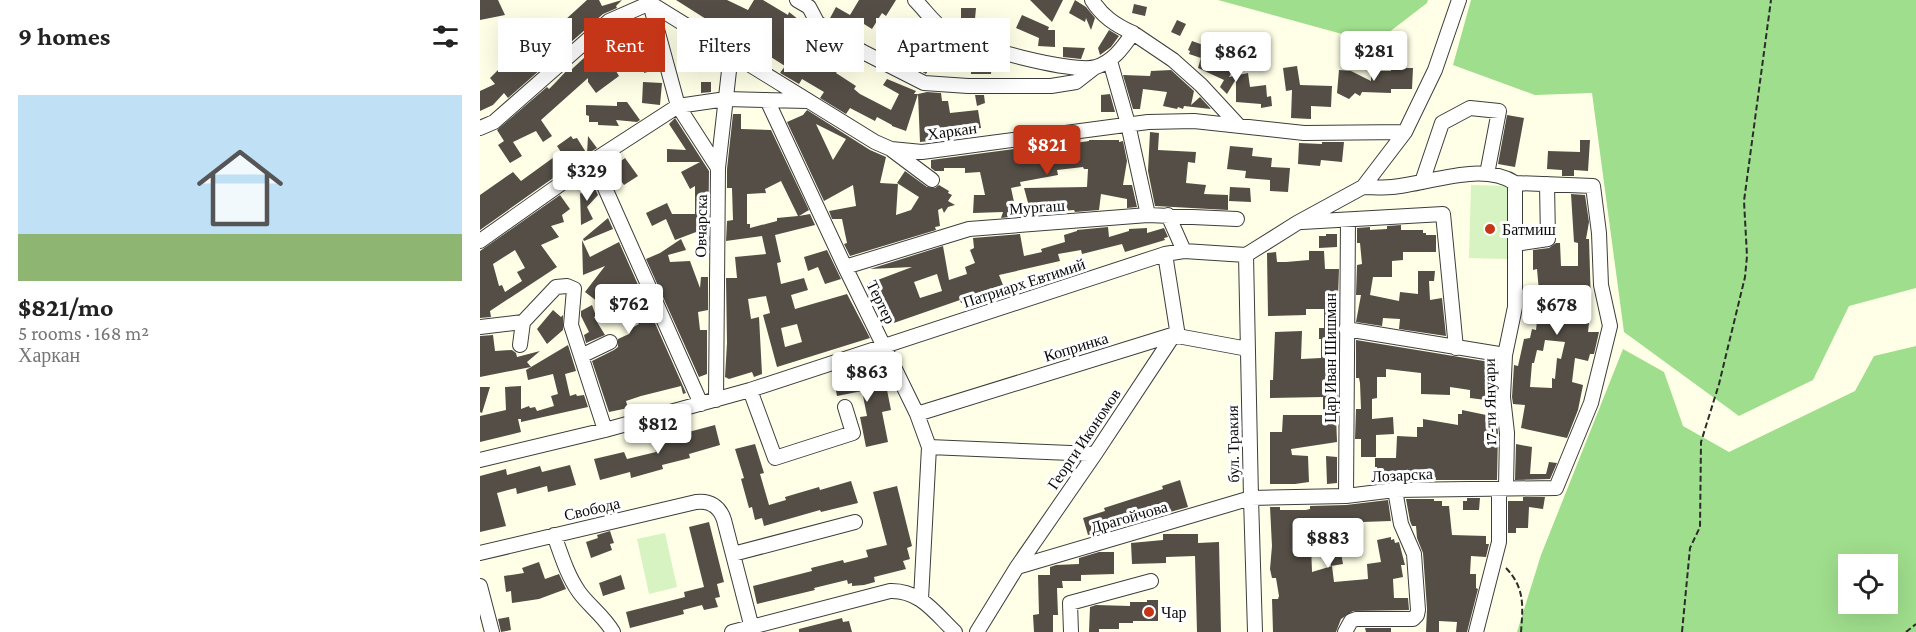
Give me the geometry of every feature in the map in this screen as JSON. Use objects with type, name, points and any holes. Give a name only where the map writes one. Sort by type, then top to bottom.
[{"type":"street","points":[[797,0],[809,7],[817,22],[831,33],[924,83],[968,86],[1051,86],[1076,82],[1094,68],[1110,61],[1133,33]]},
{"type":"street","points":[[915,0],[946,32],[959,38],[1038,62],[1094,68]]},
{"type":"street","points":[[1092,0],[1113,24],[1133,33],[1173,60],[1201,85],[1238,125]]},
{"type":"street","points":[[1246,255],[1297,223],[1364,187],[1405,132],[1435,70],[1459,0]]},
{"type":"street","points":[[480,128],[495,122],[609,21],[650,2],[678,106],[718,168]]},
{"type":"street","name":"Харкан","points":[[650,2],[677,19]]},
{"type":"street","points":[[1110,61],[1128,124],[1148,215]]},
{"type":"street","name":"Овчарска","points":[[716,400],[718,168],[729,72]]},
{"type":"street","name":"Харкан","points":[[762,72],[874,142],[891,149],[922,152],[1148,122],[1194,121],[1304,134],[1405,132]]},
{"type":"street","points":[[480,241],[593,161],[678,106],[726,99],[810,101]]},
{"type":"street","name":"Тертер","points":[[767,100],[916,414],[929,447],[921,599]]},
{"type":"street","points":[[1422,182],[1442,123],[1470,108],[1499,111],[1487,174]]},
{"type":"street","points":[[891,149],[932,180]]},
{"type":"street","points":[[593,161],[701,404]]},
{"type":"street","points":[[1364,187],[1391,187],[1487,174],[1504,176],[1515,183],[1547,184],[1548,239],[1515,244]]},
{"type":"street","name":"17-ти Януари","points":[[1476,632],[1499,542],[1507,433],[1503,398],[1505,355],[1515,307],[1515,183]]},
{"type":"street","name":"Лозарска","points":[[1251,498],[1346,496],[1395,489],[1556,488],[1591,403],[1610,326],[1601,285],[1599,233],[1593,186],[1547,184]]},
{"type":"street","points":[[1168,214],[1184,251]]},
{"type":"street","name":"Мургаш","points":[[845,267],[969,229],[1168,214],[1237,219]]},
{"type":"street","points":[[1297,223],[1443,214],[1456,348]]},
{"type":"street","name":"Цар Иван Шишман","points":[[1346,496],[1348,220]]},
{"type":"street","name":"Патриарх Евтимий","points":[[480,460],[605,430],[750,390],[1165,254],[1184,251],[1246,255]]},
{"type":"street","name":"Георги Икономов","points":[[977,632],[1017,567],[1177,330],[1165,254]]},
{"type":"street","name":"бул. Тракия","points":[[1246,255],[1255,632]]},
{"type":"street","points":[[520,345],[524,322],[556,287],[567,286],[574,289],[571,325],[605,430]]},
{"type":"street","points":[[480,327],[524,322]]},
{"type":"street","points":[[1346,329],[1505,355]]},
{"type":"street","name":"Копринка","points":[[916,414],[1172,335],[1248,349]]},
{"type":"street","points":[[582,356],[610,342]]},
{"type":"street","points":[[750,390],[775,459],[853,433],[845,407]]},
{"type":"street","points":[[929,447],[1095,454]]},
{"type":"street","points":[[1345,632],[1351,621],[1356,619],[1413,619],[1417,615],[1414,554],[1401,524],[1395,489]]},
{"type":"street","name":"Драгойчова","points":[[1017,567],[1251,498]]},
{"type":"street","name":"Свобода","points":[[480,553],[696,502],[707,502],[722,513],[733,554]]},
{"type":"street","points":[[752,630],[733,554],[855,522]]},
{"type":"street","points":[[554,535],[567,572],[580,593],[607,622],[613,632]]},
{"type":"street","points":[[1071,632],[1070,603],[1151,581]]},
{"type":"street","points":[[480,586],[492,632]]},
{"type":"street","points":[[732,632],[752,630],[890,591],[908,592],[921,599],[955,632]]},
{"type":"path","points":[[1682,632],[1690,548],[1700,527],[1701,442],[1719,384],[1745,277],[1747,256],[1744,201],[1771,0]]},
{"type":"path","points":[[1495,557],[1516,579],[1523,603],[1521,632]]},
{"type":"path","points":[[1906,632],[1916,624]]},
{"type":"green space","points":[[1218,0],[1428,0],[1375,43]]},
{"type":"green space","points":[[1471,0],[1916,0],[1916,288],[1849,306],[1813,380],[1739,416],[1624,332],[1592,93],[1535,95],[1453,65]]},
{"type":"green space","points":[[1471,185],[1510,186],[1508,259],[1469,258]]},
{"type":"green space","points":[[1916,346],[1916,632],[1517,632],[1541,555],[1623,349],[1664,372],[1683,426],[1729,452],[1855,391],[1874,356]]},
{"type":"green space","points":[[665,533],[677,587],[649,594],[637,539]]},
{"type":"building","points":[[480,0],[498,0],[505,15],[480,20]]},
{"type":"building","points":[[587,0],[599,0],[602,6],[622,0],[616,6],[617,8],[598,18],[584,18],[584,31],[572,41],[572,18],[567,18]]},
{"type":"building","points":[[676,0],[727,0],[748,10],[754,0],[763,0],[788,15],[789,12],[797,18],[784,18],[784,65],[772,58],[772,18],[704,18]]},
{"type":"building","points":[[859,0],[896,0],[886,16],[882,13],[879,18],[876,18],[872,29],[864,24],[864,18],[830,18],[836,7],[850,15]]},
{"type":"building","points":[[1030,0],[1063,0],[1052,22]]},
{"type":"building","points":[[1075,0],[1086,7],[1095,18],[1091,30],[1086,18],[1085,22],[1069,13]]},
{"type":"building","points":[[1134,4],[1147,7],[1145,16],[1132,13]]},
{"type":"building","points":[[961,8],[976,8],[975,18],[961,18]]},
{"type":"building","points":[[1022,15],[1049,27],[1048,30],[1055,30],[1055,47],[1038,46],[1039,38],[1016,28]]},
{"type":"building","points":[[1177,20],[1186,24],[1180,36],[1171,32]]},
{"type":"building","points":[[1109,30],[1119,36],[1111,47],[1100,55],[1098,48]]},
{"type":"building","points":[[1192,41],[1206,46],[1201,58],[1189,54],[1188,50]]},
{"type":"building","points":[[1063,47],[1085,48],[1081,59],[1063,57]]},
{"type":"building","points":[[1202,54],[1234,68],[1229,77],[1248,73],[1250,87],[1266,85],[1267,97],[1271,96],[1272,106],[1261,108],[1261,104],[1236,102],[1236,79],[1227,94],[1220,87],[1224,80],[1198,68]]},
{"type":"building","points":[[584,58],[584,72],[617,72],[619,76],[596,93],[588,82],[588,78],[541,120],[552,136],[543,142],[536,131],[513,142],[522,156],[510,163],[498,145],[504,141],[497,130],[547,87],[549,89],[565,72],[572,72],[572,69]]},
{"type":"building","points":[[1297,66],[1300,85],[1332,86],[1331,107],[1311,106],[1311,119],[1291,118],[1292,90],[1286,91],[1283,68]]},
{"type":"building","points":[[784,67],[784,72],[837,72],[856,86],[854,89],[860,94],[891,110],[899,94],[883,85],[887,79],[916,91],[914,94],[918,94],[906,131],[877,117],[875,121],[850,108],[846,114],[820,98],[824,92],[802,79],[799,84],[780,73]]},
{"type":"building","points":[[1413,68],[1412,89],[1391,89],[1391,93],[1362,92],[1360,96],[1355,93],[1349,99],[1337,93],[1339,70],[1351,71],[1371,81],[1371,71],[1391,71],[1391,69]]},
{"type":"building","points":[[498,70],[498,72],[538,72],[508,98],[504,93],[493,105],[480,111],[480,91],[495,84],[490,78]]},
{"type":"building","points":[[1171,70],[1194,91],[1191,105],[1200,97],[1211,109],[1184,106],[1183,109],[1178,107],[1177,109],[1163,106],[1167,92],[1143,89],[1140,109],[1133,109],[1123,75],[1150,76],[1151,71]]},
{"type":"building","points":[[971,72],[991,72],[991,74],[971,74]]},
{"type":"building","points":[[643,82],[662,83],[660,105],[642,103]]},
{"type":"building","points":[[701,82],[711,82],[711,92],[701,93]]},
{"type":"building","points":[[941,93],[942,101],[948,101],[950,113],[978,110],[981,128],[972,129],[972,132],[965,133],[965,137],[920,142],[918,94]]},
{"type":"building","points":[[1110,94],[1115,112],[1101,112],[1101,95]]},
{"type":"building","points":[[975,95],[984,95],[985,103],[977,106]]},
{"type":"building","points":[[617,102],[627,102],[640,120],[637,122],[616,120],[619,126],[589,122],[586,105],[617,106]]},
{"type":"building","points":[[807,110],[870,150],[886,157],[880,183],[898,184],[896,215],[911,210],[919,197],[897,183],[905,171],[927,187],[935,188],[939,185],[949,191],[948,193],[952,195],[948,201],[955,205],[948,207],[944,213],[942,208],[938,210],[940,226],[935,227],[936,230],[850,256],[844,244],[847,243],[842,219],[832,219],[829,211],[856,206],[853,185],[824,201],[787,122],[803,115]],"holes":[[[816,124],[846,139],[833,160]]]},
{"type":"building","points":[[733,114],[741,114],[741,129],[771,130],[809,210],[799,216],[810,214],[815,225],[775,235],[781,262],[777,263],[781,284],[804,278],[808,290],[791,295],[795,309],[847,294],[870,338],[777,367],[763,315],[770,313],[766,296],[748,299],[751,319],[759,317],[762,374],[754,377],[752,372],[729,379],[725,377],[726,278],[737,278],[735,257],[766,254],[762,236],[726,241],[727,221],[733,220],[732,188],[727,188]],"holes":[[[781,181],[798,216],[777,218],[777,221],[750,228],[750,224],[747,224],[747,194],[766,193],[765,189]],[[797,324],[802,342],[785,347],[781,328]]]},
{"type":"building","points":[[1507,115],[1524,118],[1515,167],[1498,164]]},
{"type":"building","points":[[675,118],[709,171],[708,245],[703,246],[704,229],[675,240],[666,219],[652,226],[646,213],[667,203],[672,214],[695,214],[695,186],[690,189],[681,172],[700,162],[667,162],[667,149],[686,150],[669,124]]},
{"type":"building","points":[[1150,132],[1159,133],[1158,150],[1196,152],[1195,163],[1188,162],[1186,183],[1206,185],[1204,194],[1228,195],[1228,210],[1155,206],[1148,171]]},
{"type":"building","points":[[571,136],[573,139],[577,138],[587,154],[480,230],[480,195],[513,172],[521,181],[561,152],[557,146]]},
{"type":"building","points":[[588,136],[597,148],[587,154]]},
{"type":"building","points":[[1089,140],[1123,141],[1127,161],[1123,185],[1132,185],[1137,207],[1127,208],[1127,199],[1101,194],[1099,210],[1075,212],[1074,210],[1061,211],[1061,209],[1030,210],[1024,188],[1087,187],[1088,169],[1083,167],[1057,170],[1058,175],[1020,182],[1021,186],[1011,188],[1017,216],[1001,218],[1003,212],[973,213],[974,195],[985,195],[980,172],[965,173],[965,168],[944,168],[944,171],[935,171],[931,168],[931,160]]},
{"type":"building","points":[[1580,140],[1590,140],[1588,171],[1574,170],[1574,176],[1562,176],[1562,170],[1547,169],[1548,151],[1580,152]]},
{"type":"building","points":[[1322,142],[1344,142],[1342,162],[1321,160],[1320,166],[1298,164],[1299,143],[1322,144]]},
{"type":"building","points":[[1230,146],[1253,148],[1252,156],[1272,158],[1271,167],[1290,168],[1288,192],[1270,191],[1270,180],[1245,178],[1246,171],[1227,169]]},
{"type":"building","points":[[625,158],[638,176],[624,185],[611,168]]},
{"type":"building","points":[[591,180],[598,195],[587,207],[593,219],[581,225],[580,192],[581,194]]},
{"type":"building","points":[[1230,187],[1250,188],[1251,202],[1229,201]]},
{"type":"building","points":[[1571,194],[1585,195],[1589,222],[1586,239],[1589,239],[1591,304],[1588,332],[1599,332],[1594,354],[1590,354],[1588,361],[1575,358],[1572,382],[1583,385],[1578,410],[1567,438],[1521,428],[1525,405],[1513,404],[1512,397],[1514,365],[1518,366],[1524,339],[1530,338],[1532,329],[1536,330],[1537,321],[1544,321],[1545,303],[1540,303],[1537,269],[1533,270],[1533,250],[1549,248],[1560,243],[1561,266],[1578,266],[1578,243],[1574,242]],"holes":[[[1545,340],[1565,342],[1561,359],[1557,358],[1552,388],[1530,387],[1532,363],[1534,363],[1537,350],[1543,351]]]},
{"type":"building","points":[[560,195],[570,209],[562,215],[564,222],[551,226],[559,237],[541,245],[557,267],[490,311],[491,317],[480,318],[480,251]],"holes":[[[515,250],[525,268],[517,272],[522,281],[505,292],[502,285],[499,286],[493,264]]]},
{"type":"building","points":[[608,218],[613,229],[584,241],[583,239]]},
{"type":"building","points":[[1401,225],[1401,230],[1423,230],[1426,235],[1436,235],[1436,252],[1403,252],[1403,260],[1392,261],[1392,277],[1373,277],[1370,295],[1399,301],[1400,292],[1418,294],[1418,271],[1435,271],[1434,281],[1429,281],[1430,300],[1442,298],[1446,336],[1399,329],[1400,319],[1383,318],[1382,326],[1356,322],[1361,295],[1356,295],[1357,265],[1362,264],[1360,243],[1357,243],[1357,228],[1387,229],[1387,226]]},
{"type":"building","points":[[1108,227],[1109,237],[1129,231],[1129,229],[1147,228],[1147,233],[1164,228],[1168,237],[1164,238],[1165,240],[1125,252],[1122,244],[1082,254],[1081,250],[1058,254],[1060,261],[999,275],[1003,285],[973,294],[974,299],[961,303],[960,300],[888,325],[880,308],[876,309],[868,294],[871,293],[867,284],[912,267],[870,269],[943,246],[949,280],[967,274],[965,267],[975,263],[970,250],[974,248],[973,238],[1020,234],[1024,256],[1042,252],[1041,249],[1065,242],[1064,235],[1077,230]],"holes":[[[937,274],[942,291],[920,298],[914,282]]]},
{"type":"building","points":[[1326,234],[1337,234],[1337,247],[1319,248],[1319,236],[1326,236]]},
{"type":"building","points":[[681,239],[686,250],[668,255],[670,262],[690,261],[700,288],[701,277],[708,277],[708,310],[698,312],[700,330],[707,330],[707,374],[699,377],[646,259]]},
{"type":"building","points":[[582,240],[590,257],[619,242],[686,393],[683,394],[681,386],[626,401],[628,408],[609,412],[592,361],[618,347],[618,339],[629,334],[628,330],[639,324],[609,295],[598,302],[585,292],[605,266],[583,275]]},
{"type":"building","points":[[827,250],[841,279],[825,284],[818,267],[808,271],[804,257]]},
{"type":"building","points":[[1309,251],[1324,251],[1325,269],[1339,269],[1336,360],[1338,360],[1337,442],[1291,449],[1292,455],[1308,456],[1309,482],[1270,484],[1270,432],[1282,432],[1283,415],[1323,415],[1323,397],[1270,398],[1275,332],[1302,331],[1301,359],[1321,358],[1319,328],[1324,328],[1324,309],[1306,309],[1306,315],[1268,316],[1267,253],[1276,252],[1277,262],[1286,262],[1309,260]]},
{"type":"building","points":[[592,305],[596,316],[594,317],[605,335],[586,343],[584,335],[589,332],[581,311]]},
{"type":"building","points":[[553,310],[561,317],[563,315],[563,330],[547,344],[537,329]]},
{"type":"building","points":[[493,335],[495,351],[512,350],[517,357],[540,351],[527,362],[531,367],[480,377],[480,336]]},
{"type":"building","points":[[1356,340],[1496,363],[1494,401],[1470,398],[1470,390],[1450,387],[1450,395],[1421,394],[1421,373],[1386,369],[1386,377],[1377,377],[1377,398],[1372,399],[1372,419],[1393,417],[1394,434],[1376,435],[1376,457],[1361,457],[1361,439],[1355,439],[1356,409],[1361,409],[1360,383],[1359,378],[1356,378]]},
{"type":"building","points":[[568,345],[576,371],[565,374],[570,396],[584,395],[588,407],[521,422],[521,419],[518,419],[521,432],[480,442],[480,416],[506,410],[505,387],[521,386],[521,409],[529,406],[530,408],[535,407],[537,411],[554,406],[551,396],[558,394],[553,374],[528,380],[526,370]]},
{"type":"building","points":[[864,368],[866,378],[874,376],[876,382],[885,380],[891,410],[882,412],[888,442],[866,447],[860,417],[867,416],[862,391],[837,396],[833,375]]},
{"type":"building","points":[[480,387],[490,387],[482,413],[480,412]]},
{"type":"building","points":[[1462,410],[1496,417],[1497,480],[1380,482],[1378,480],[1375,458],[1396,458],[1397,436],[1417,437],[1417,427],[1423,427],[1423,419],[1458,425],[1458,414],[1462,414]]},
{"type":"building","points":[[715,425],[720,445],[689,454],[690,458],[662,465],[663,469],[631,478],[630,472],[600,480],[594,459],[624,452],[627,459],[656,452],[654,446],[682,439],[681,434]]},
{"type":"building","points":[[755,444],[764,473],[760,474],[769,505],[786,500],[785,497],[819,487],[820,490],[851,481],[858,503],[821,512],[820,510],[764,526],[762,518],[755,520],[752,507],[749,508],[741,479],[744,478],[735,449]]},
{"type":"building","points":[[1516,444],[1532,447],[1530,474],[1546,474],[1549,462],[1557,463],[1550,479],[1515,480]]},
{"type":"building","points":[[1326,456],[1337,457],[1337,483],[1327,484]]},
{"type":"building","points":[[570,465],[576,485],[548,492],[547,486],[517,494],[516,488],[497,493],[506,526],[480,532],[480,476],[506,469],[507,475],[540,466],[542,472]]},
{"type":"building","points":[[1180,480],[1188,507],[1088,535],[1083,518],[1105,511],[1104,508],[1163,489],[1162,486]]},
{"type":"building","points":[[897,486],[912,546],[907,548],[910,559],[903,561],[906,569],[874,577],[875,582],[864,585],[852,586],[852,583],[848,584],[847,580],[757,604],[753,586],[812,571],[811,568],[868,557],[866,550],[887,545],[873,492]]},
{"type":"building","points":[[1523,497],[1545,497],[1543,509],[1529,507],[1528,528],[1516,528],[1516,533],[1508,533],[1508,501],[1523,501]]},
{"type":"building","points":[[1467,498],[1480,498],[1479,510],[1463,510],[1463,501],[1467,501]]},
{"type":"building","points":[[1406,499],[1434,499],[1434,501],[1442,501],[1442,506],[1449,506],[1452,535],[1486,536],[1486,544],[1489,544],[1486,557],[1471,556],[1470,574],[1476,574],[1476,588],[1478,589],[1467,632],[1456,632],[1457,622],[1439,621],[1439,632],[1426,632],[1427,609],[1423,553],[1417,538],[1416,526],[1412,526],[1410,521]]},
{"type":"building","points":[[1388,500],[1391,521],[1333,523],[1333,544],[1311,544],[1312,572],[1332,566],[1334,582],[1368,579],[1367,564],[1381,562],[1377,540],[1391,537],[1395,543],[1399,542],[1405,565],[1401,565],[1403,577],[1393,579],[1394,598],[1408,598],[1409,610],[1353,611],[1341,619],[1336,632],[1273,632],[1272,599],[1278,599],[1279,596],[1276,578],[1272,578],[1270,569],[1272,546],[1270,507],[1280,507],[1280,510],[1306,510],[1310,509],[1310,506]]},
{"type":"building","points":[[709,522],[724,582],[717,584],[720,597],[715,598],[718,607],[704,610],[702,605],[683,610],[684,614],[630,628],[626,612],[685,597],[684,592],[704,587],[689,527]]},
{"type":"building","points":[[610,531],[614,543],[610,544],[612,550],[591,558],[586,542]]},
{"type":"building","points":[[1163,534],[1198,534],[1198,543],[1219,542],[1221,632],[1197,632],[1195,556],[1166,557],[1166,563],[1132,564],[1131,543],[1163,540]]},
{"type":"building","points":[[1099,552],[1114,552],[1114,574],[1081,575],[1081,581],[1062,581],[1063,588],[1057,588],[1058,615],[1053,615],[1053,632],[1034,632],[1033,615],[1039,614],[1038,575],[1050,575],[1050,567],[1079,564],[1079,558]]},
{"type":"building","points":[[1341,553],[1343,564],[1331,566],[1329,555]]},
{"type":"building","points":[[539,562],[545,579],[559,574],[566,589],[539,599],[512,603],[511,591],[506,592],[504,576],[524,573],[522,568]]},
{"type":"building","points":[[621,575],[625,589],[603,596],[599,583]]},
{"type":"building","points":[[1147,600],[1158,600],[1158,621],[1119,623],[1119,629],[1099,629],[1099,632],[1089,632],[1090,607],[1096,605],[1130,606],[1130,602],[1147,602]]},
{"type":"building","points":[[509,617],[511,630],[501,632],[498,619]]},
{"type":"building","points":[[842,618],[843,622],[849,621],[852,632],[799,632],[799,629]]},
{"type":"building","points":[[1365,628],[1391,628],[1391,632],[1366,632]]},
{"type":"place","name":"Батмиш","points":[[1490,229]]},
{"type":"place","name":"Чар","points":[[1149,612]]}]
